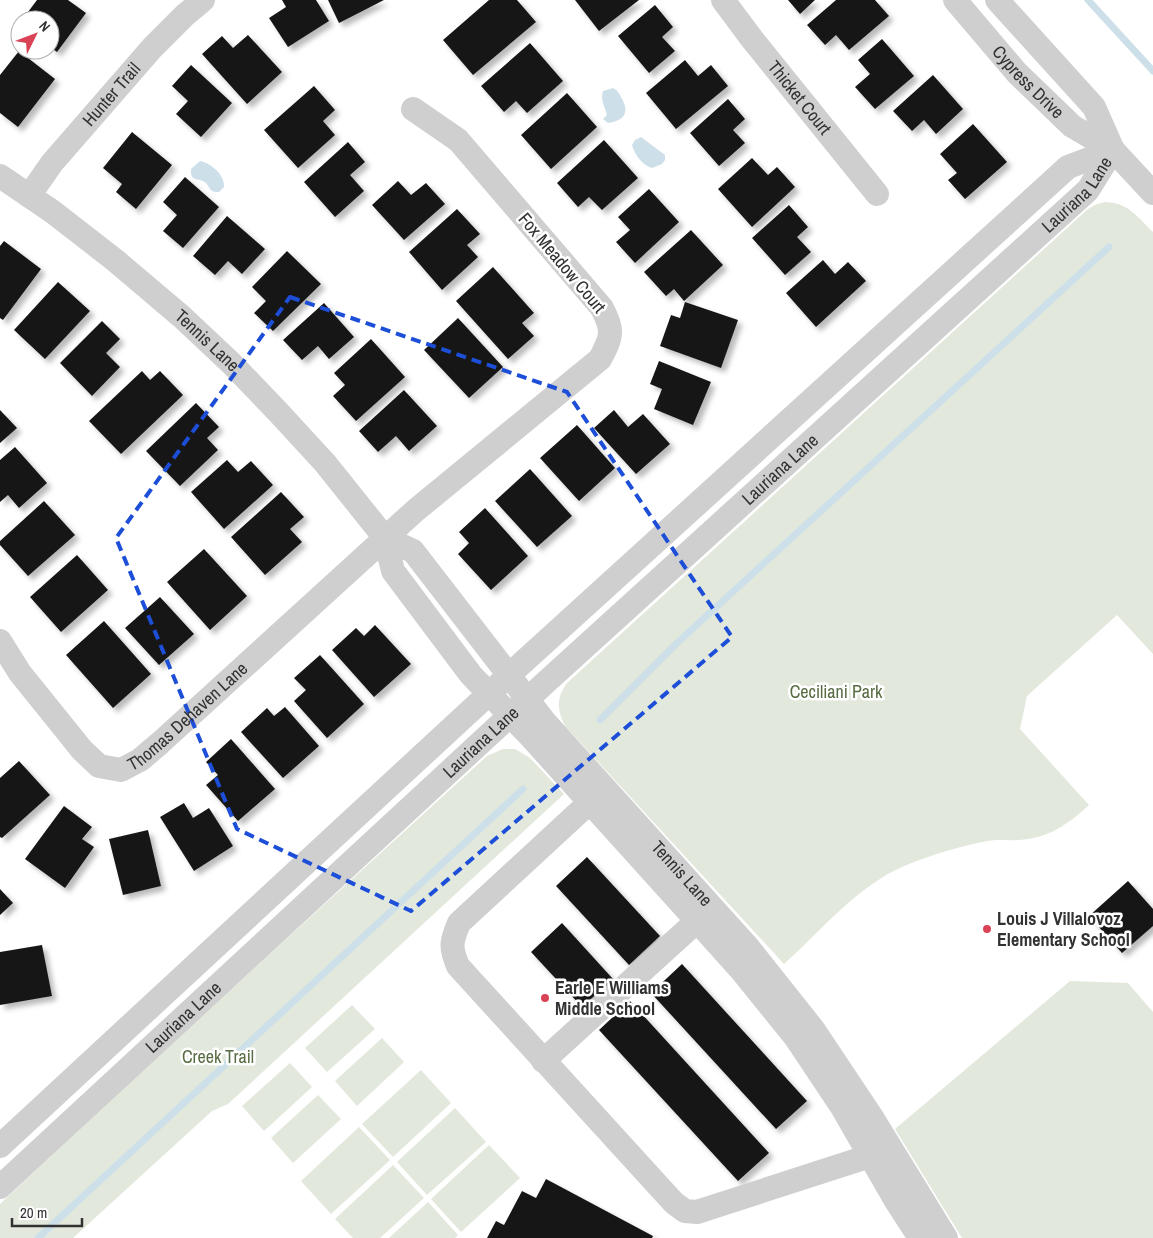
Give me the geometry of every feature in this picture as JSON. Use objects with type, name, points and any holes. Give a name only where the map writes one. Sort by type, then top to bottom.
[{"type":"street","name":"Hunter Trail","points":[[30,196],[52,163],[152,48],[203,0]]},
{"type":"street","name":"Thicket Court","points":[[723,0],[752,39],[877,194]]},
{"type":"street","name":"Cypress Drive","points":[[955,0],[1017,73],[1072,126],[1113,150],[1153,192]]},
{"type":"street","name":"Cypress Drive","points":[[997,0],[1094,108],[1113,150]]},
{"type":"street","name":"Fox Meadow Court","points":[[385,538],[416,510],[600,359],[610,340],[611,325],[602,308],[458,140],[413,108]]},
{"type":"street","name":"Lauriana Lane","points":[[0,1146],[489,693],[1068,167],[1113,150]]},
{"type":"street","name":"Lauriana Lane","points":[[0,1187],[510,715],[1088,190],[1113,150]]},
{"type":"street","name":"Tennis Lane","points":[[0,176],[116,260],[182,317],[232,364],[325,463],[385,538],[393,571],[471,675],[590,802],[704,914],[746,946],[813,1030],[873,1119],[946,1238]]},
{"type":"street","name":"Tennis Lane","points":[[385,538],[413,551],[528,699],[704,914],[741,970],[796,1038],[842,1107],[920,1238]]},
{"type":"street","name":"Thomas Dehaven Lane","points":[[0,641],[20,674],[82,750],[99,766],[121,770],[140,760],[160,743],[385,538]]},
{"type":"street","points":[[590,802],[460,923],[453,936],[452,952],[458,966],[674,1203],[685,1211],[697,1212],[870,1156]]},
{"type":"street","points":[[543,1061],[704,914]]},
{"type":"highlighted area","points":[[290,297],[567,392],[732,637],[411,911],[237,829],[116,538]]},
{"type":"green space","name":"Ceciliani Park","points":[[1105,202],[1120,205],[1132,211],[1153,232],[1153,654],[1117,615],[1027,696],[1020,729],[1089,805],[1081,812],[1057,829],[1040,836],[1019,840],[992,840],[967,845],[904,866],[870,885],[855,897],[784,964],[565,726],[559,709],[559,699],[563,688],[1088,209]]},
{"type":"green space","name":"Creek Trail","points":[[503,749],[515,749],[530,758],[564,794],[228,1104],[212,1111],[73,1238],[0,1238],[0,1204],[156,1058],[487,756]]},
{"type":"green space","points":[[1070,981],[1128,983],[1153,1012],[1153,1238],[962,1238],[895,1129]]},
{"type":"green space","points":[[352,1005],[375,1029],[327,1072],[305,1048]]},
{"type":"green space","points":[[382,1038],[404,1062],[357,1106],[335,1081]]},
{"type":"green space","points":[[290,1063],[312,1087],[264,1131],[242,1106]]},
{"type":"green space","points":[[421,1070],[451,1103],[393,1157],[362,1124]]},
{"type":"green space","points":[[318,1095],[341,1119],[293,1163],[271,1138]]},
{"type":"green space","points":[[455,1108],[486,1142],[427,1195],[397,1162]]},
{"type":"green space","points":[[359,1127],[390,1160],[331,1214],[301,1181]]},
{"type":"green space","points":[[489,1145],[520,1178],[461,1232],[431,1199]]},
{"type":"green space","points":[[393,1165],[424,1198],[380,1238],[353,1238],[335,1219]]},
{"type":"green space","points":[[428,1202],[458,1235],[455,1238],[389,1238]]},
{"type":"shaded area","points":[[613,88],[624,102],[625,111],[622,118],[608,123],[603,119],[607,115],[602,95],[603,91]]},
{"type":"shaded area","points":[[641,137],[665,155],[665,160],[662,164],[652,168],[645,165],[639,159],[632,145],[635,140]]},
{"type":"shaded area","points":[[200,161],[213,167],[220,174],[224,187],[219,192],[211,190],[203,181],[193,178],[191,169]]},
{"type":"building","points":[[37,0],[68,0],[86,13],[60,48],[60,10],[30,10]]},
{"type":"building","points":[[282,0],[316,0],[329,21],[288,47],[269,18],[286,7]]},
{"type":"building","points":[[328,0],[384,0],[339,23]]},
{"type":"building","points":[[489,0],[517,0],[536,22],[473,75],[443,40]]},
{"type":"building","points":[[575,0],[639,0],[599,31]]},
{"type":"building","points":[[788,0],[815,0],[800,14]]},
{"type":"building","points":[[836,0],[875,0],[889,16],[849,50],[836,35],[825,45],[807,25]]},
{"type":"building","points":[[655,5],[673,27],[662,37],[675,51],[649,73],[618,36]]},
{"type":"building","points":[[248,35],[282,72],[247,104],[202,54],[222,36],[233,48]]},
{"type":"building","points":[[882,39],[914,76],[875,109],[855,87],[870,74],[858,60]]},
{"type":"building","points":[[530,43],[563,81],[527,113],[516,101],[504,112],[481,86]]},
{"type":"building","points":[[12,60],[31,60],[55,79],[18,127],[0,113],[0,75]]},
{"type":"building","points":[[685,60],[698,76],[711,65],[728,86],[676,129],[646,93]]},
{"type":"building","points":[[191,65],[232,103],[201,137],[176,114],[188,101],[172,86]]},
{"type":"building","points":[[933,75],[963,109],[936,134],[924,120],[912,131],[893,111]]},
{"type":"building","points":[[314,86],[335,110],[323,121],[335,135],[298,168],[264,130]]},
{"type":"building","points":[[567,93],[597,127],[551,169],[521,135]]},
{"type":"building","points":[[728,99],[745,119],[733,130],[745,143],[719,166],[690,133]]},
{"type":"building","points":[[973,124],[1007,162],[965,199],[948,180],[957,173],[940,154]]},
{"type":"building","points":[[132,132],[172,165],[136,209],[116,192],[122,184],[103,168]]},
{"type":"building","points":[[604,140],[638,178],[602,210],[589,197],[578,207],[557,183]]},
{"type":"building","points":[[348,142],[365,162],[350,175],[364,191],[335,217],[304,182]]},
{"type":"building","points":[[752,158],[768,175],[777,167],[795,187],[752,227],[718,189]]},
{"type":"building","points":[[185,177],[219,207],[183,248],[163,231],[177,215],[163,202]]},
{"type":"building","points":[[398,181],[411,195],[426,183],[445,204],[404,240],[372,205]]},
{"type":"building","points":[[649,189],[679,222],[635,263],[616,242],[630,230],[618,217]]},
{"type":"building","points":[[789,205],[808,227],[797,237],[811,252],[785,275],[752,238]]},
{"type":"building","points":[[457,209],[480,234],[467,245],[478,257],[442,290],[409,252]]},
{"type":"building","points":[[227,216],[265,249],[242,274],[228,261],[215,275],[193,256]]},
{"type":"building","points":[[691,230],[723,265],[684,301],[674,289],[666,296],[644,272]]},
{"type":"building","points":[[4,241],[41,269],[3,320],[0,318],[0,246]]},
{"type":"building","points":[[287,251],[321,284],[273,331],[254,313],[266,301],[252,287]]},
{"type":"building","points":[[823,260],[835,274],[848,262],[866,281],[816,327],[786,293]]},
{"type":"building","points":[[493,267],[534,313],[522,323],[534,336],[508,359],[456,301]]},
{"type":"building","points":[[58,282],[90,311],[45,359],[14,330]]},
{"type":"building","points":[[685,302],[738,320],[721,368],[660,346],[671,315],[680,318]]},
{"type":"building","points":[[324,303],[354,337],[329,359],[318,346],[302,360],[283,340]]},
{"type":"building","points":[[458,318],[503,367],[469,398],[424,350]]},
{"type":"building","points":[[102,321],[120,339],[106,353],[120,367],[92,396],[60,363]]},
{"type":"building","points":[[371,339],[405,377],[356,421],[333,396],[345,385],[334,373]]},
{"type":"building","points":[[659,361],[711,382],[693,425],[654,409],[662,389],[650,384]]},
{"type":"building","points":[[142,371],[150,380],[160,371],[183,395],[121,454],[89,421]]},
{"type":"building","points":[[404,390],[437,426],[409,451],[396,436],[378,452],[359,431]]},
{"type":"building","points":[[196,403],[219,427],[207,438],[218,450],[180,486],[146,451]]},
{"type":"building","points":[[0,410],[17,428],[0,443]]},
{"type":"building","points":[[614,410],[628,427],[643,414],[670,444],[636,474],[594,428]]},
{"type":"building","points":[[577,425],[615,468],[579,501],[540,458]]},
{"type":"building","points":[[15,447],[47,483],[19,508],[8,495],[0,502],[0,460]]},
{"type":"building","points":[[227,460],[238,472],[251,461],[273,485],[224,529],[191,492]]},
{"type":"building","points":[[530,469],[572,516],[537,547],[495,501]]},
{"type":"building","points":[[281,492],[304,517],[290,529],[302,542],[265,575],[231,537]]},
{"type":"building","points":[[44,501],[75,535],[28,576],[0,545],[0,541]]},
{"type":"building","points":[[485,508],[528,556],[491,590],[458,554],[469,543],[459,532]]},
{"type":"building","points":[[204,549],[247,596],[210,630],[167,582]]},
{"type":"building","points":[[77,555],[108,590],[61,632],[30,597]]},
{"type":"building","points":[[160,597],[194,634],[159,665],[125,628]]},
{"type":"building","points":[[104,621],[151,674],[113,708],[66,655]]},
{"type":"building","points":[[375,625],[411,664],[374,697],[332,650],[356,628],[364,636]]},
{"type":"building","points":[[320,655],[364,704],[327,738],[294,701],[306,690],[294,678]]},
{"type":"building","points":[[285,707],[319,746],[283,778],[241,732],[267,708],[274,716]]},
{"type":"building","points":[[231,739],[275,789],[238,821],[206,785],[218,775],[206,762]]},
{"type":"building","points":[[19,761],[50,795],[2,838],[0,837],[0,778]]},
{"type":"building","points":[[184,803],[193,818],[209,808],[233,846],[194,871],[160,817]]},
{"type":"building","points":[[64,806],[92,827],[82,839],[94,847],[65,888],[25,859]]},
{"type":"building","points":[[148,830],[161,886],[123,895],[109,839]]},
{"type":"building","points":[[587,857],[660,936],[629,965],[556,886]]},
{"type":"building","points":[[1128,881],[1153,909],[1153,926],[1122,953],[1089,916]]},
{"type":"building","points":[[0,889],[13,903],[0,915]]},
{"type":"building","points":[[562,923],[613,979],[582,1007],[531,952]]},
{"type":"building","points":[[42,945],[52,996],[0,1005],[0,952]]},
{"type":"building","points":[[682,964],[807,1101],[776,1129],[651,993]]},
{"type":"building","points":[[630,1001],[769,1153],[738,1181],[599,1030]]},
{"type":"building","points":[[546,1179],[653,1236],[652,1238],[487,1238],[496,1221],[504,1225],[522,1191],[536,1198]]},
{"type":"waterway","points":[[1088,0],[1153,71]]},
{"type":"waterway","points":[[600,720],[677,643],[1109,247]]},
{"type":"waterway","points":[[38,1238],[523,789]]},
{"type":"place","name":"Louis J Villalovoz Elementary School","points":[[987,929]]},
{"type":"place","name":"Earle E Williams Middle School","points":[[545,998]]}]
